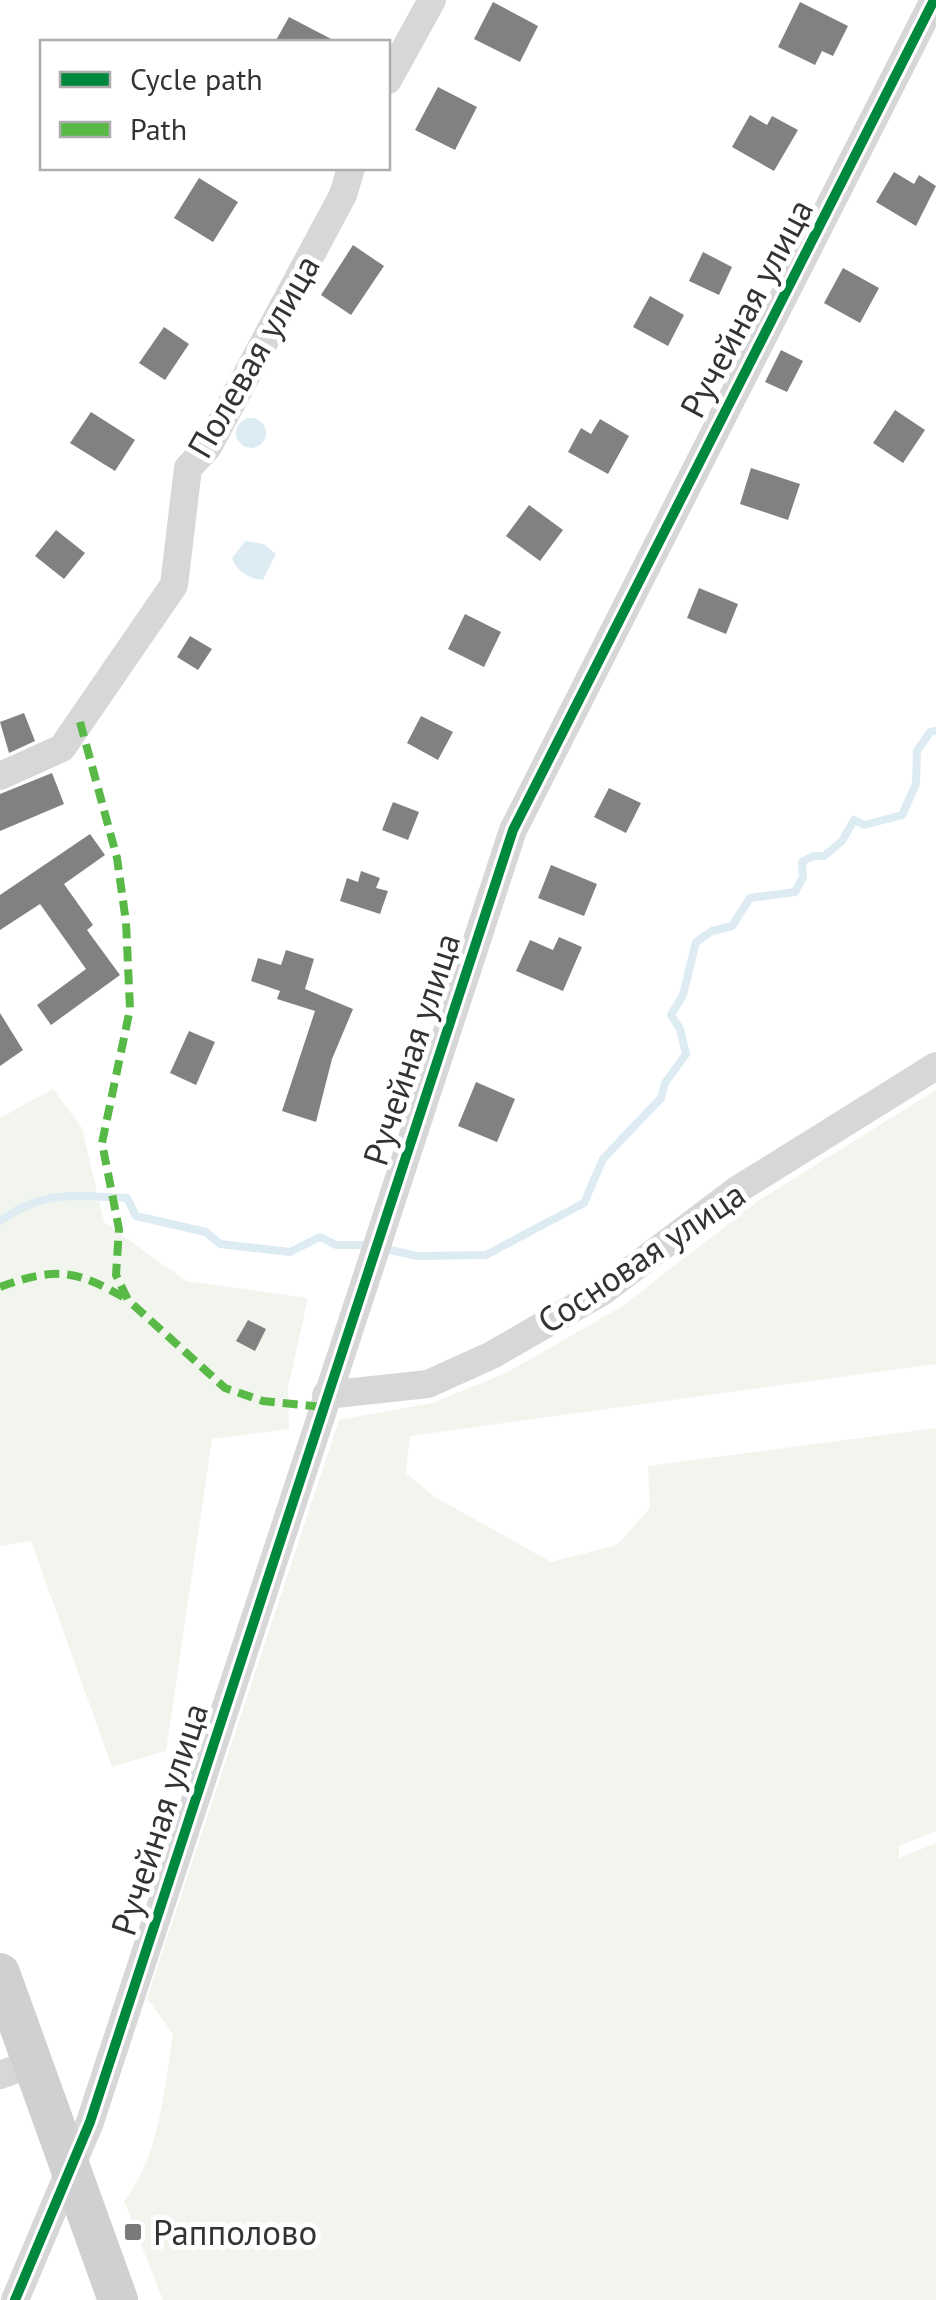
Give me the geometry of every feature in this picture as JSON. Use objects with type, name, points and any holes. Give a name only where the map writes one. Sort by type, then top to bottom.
[{"type":"main road","points":[[0,1973],[16,2069],[71,2168],[118,2300]]},
{"type":"street","points":[[390,76],[432,0]]},
{"type":"street","name":"Ручейная улица","points":[[15,2300],[96,2103],[513,830],[934,0]]},
{"type":"street","name":"Полевая улица","points":[[0,776],[62,748],[174,584],[188,468],[217,430],[343,195],[350,170]]},
{"type":"street","name":"Сосновая улица","points":[[326,1394],[428,1384],[492,1355],[603,1292],[736,1190],[936,1066]]},
{"type":"shaded area","points":[[251,418],[261,423],[266,433],[261,443],[251,448],[241,443],[236,433],[241,423]]},
{"type":"shaded area","points":[[245,541],[264,544],[276,554],[263,580],[244,574],[232,558]]},
{"type":"shaded area","points":[[53,1089],[82,1128],[104,1222],[186,1281],[308,1298],[288,1388],[289,1429],[212,1439],[166,1751],[112,1767],[31,1541],[0,1546],[0,1118]]},
{"type":"shaded area","points":[[936,1090],[936,1364],[410,1436],[406,1473],[435,1497],[551,1562],[617,1545],[650,1508],[648,1466],[936,1428],[936,1831],[899,1846],[899,1858],[936,1843],[936,2300],[163,2300],[124,2201],[146,2164],[153,2143],[173,2034],[147,1998],[339,1420],[432,1403],[506,1373],[621,1307],[758,1201]]},
{"type":"building","points":[[493,2],[538,26],[520,62],[474,39]]},
{"type":"building","points":[[800,2],[848,26],[833,56],[822,51],[815,65],[778,47]]},
{"type":"building","points":[[289,17],[333,40],[276,40]]},
{"type":"building","points":[[438,87],[477,107],[455,150],[415,130]]},
{"type":"building","points":[[750,115],[767,125],[772,116],[798,130],[774,171],[732,147]]},
{"type":"building","points":[[894,172],[914,184],[919,175],[936,186],[916,226],[876,202]]},
{"type":"building","points":[[199,178],[238,202],[213,242],[174,218]]},
{"type":"building","points":[[353,245],[384,266],[351,315],[321,295]]},
{"type":"building","points":[[703,252],[732,267],[719,295],[689,281]]},
{"type":"building","points":[[843,268],[879,288],[860,323],[824,303]]},
{"type":"building","points":[[650,296],[684,315],[668,346],[633,327]]},
{"type":"building","points":[[164,327],[189,344],[165,380],[139,363]]},
{"type":"building","points":[[781,350],[803,361],[787,392],[765,382]]},
{"type":"building","points":[[895,410],[925,430],[903,463],[873,443]]},
{"type":"building","points":[[91,412],[135,440],[115,471],[70,443]]},
{"type":"building","points":[[600,419],[629,436],[608,474],[568,452],[581,428],[591,434]]},
{"type":"building","points":[[751,468],[800,484],[788,520],[740,504]]},
{"type":"building","points":[[529,505],[563,530],[540,561],[506,536]]},
{"type":"building","points":[[56,530],[85,553],[64,579],[35,556]]},
{"type":"building","points":[[699,588],[738,604],[726,634],[687,618]]},
{"type":"building","points":[[465,614],[501,632],[484,667],[448,649]]},
{"type":"building","points":[[190,636],[212,649],[198,670],[177,657]]},
{"type":"building","points":[[24,713],[35,741],[9,753],[0,722]]},
{"type":"building","points":[[421,716],[453,732],[438,760],[407,743]]},
{"type":"building","points":[[52,773],[64,804],[0,831],[0,794]]},
{"type":"building","points":[[609,788],[641,803],[626,833],[594,817]]},
{"type":"building","points":[[393,802],[419,812],[408,840],[382,830]]},
{"type":"building","points":[[90,834],[105,855],[64,884],[93,925],[87,930],[120,975],[51,1025],[37,1005],[86,969],[40,904],[0,930],[0,895]]},
{"type":"building","points":[[551,865],[597,884],[584,916],[538,898]]},
{"type":"building","points":[[361,871],[380,878],[376,888],[388,891],[380,914],[340,901],[347,878],[358,882]]},
{"type":"building","points":[[559,937],[582,947],[563,991],[516,971],[530,940],[553,950]]},
{"type":"building","points":[[286,950],[314,959],[305,989],[353,1009],[332,1059],[316,1122],[282,1111],[315,1011],[277,999],[280,991],[251,981],[258,958],[281,965]]},
{"type":"building","points":[[0,1013],[23,1050],[0,1066]]},
{"type":"building","points":[[189,1031],[215,1042],[196,1085],[170,1073]]},
{"type":"building","points":[[476,1082],[515,1099],[497,1142],[458,1126]]},
{"type":"building","points":[[248,1320],[266,1329],[255,1351],[236,1341]]},
{"type":"waterway","points":[[0,1221],[46,1199],[127,1198],[136,1216],[206,1232],[220,1244],[290,1252],[320,1237],[336,1245],[368,1245],[417,1256],[486,1255],[584,1203],[603,1159],[661,1098],[665,1083],[686,1054],[680,1029],[671,1015],[683,995],[696,942],[712,931],[732,926],[750,898],[795,892],[803,877],[802,862],[824,856],[842,841],[854,820],[864,825],[902,815],[916,784],[917,751],[930,732],[936,731]]},
{"type":"marked path","points":[[80,722],[117,858],[126,922],[130,1009],[102,1143],[119,1229],[116,1275],[128,1300],[225,1388],[263,1401],[322,1407]]},
{"type":"marked path","points":[[0,1287],[37,1276],[66,1274],[94,1282],[128,1300]]},
{"type":"cycle path","points":[[15,2300],[90,2122],[513,830],[934,0]]},
{"type":"place","name":"Рапполово","points":[[133,2232]]}]
